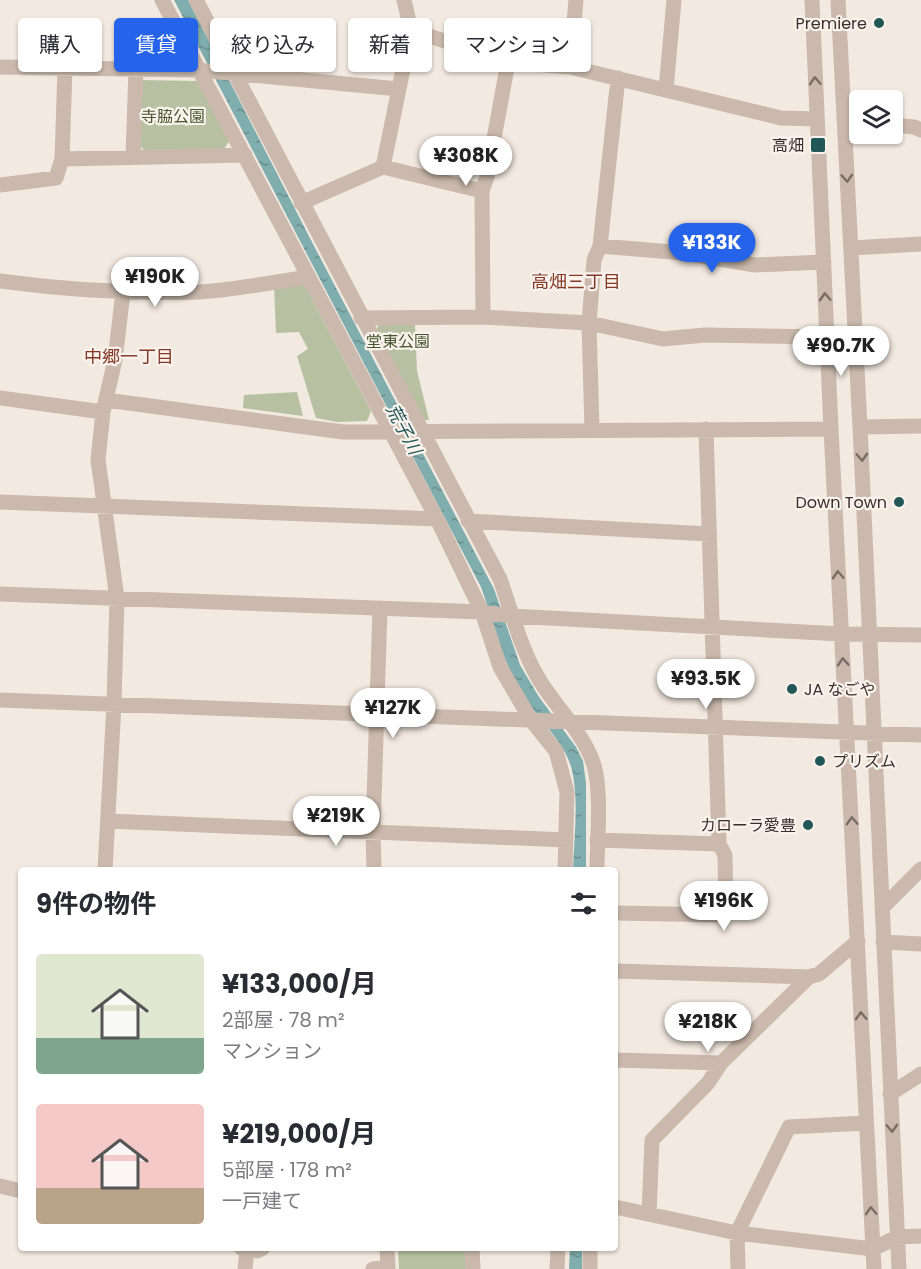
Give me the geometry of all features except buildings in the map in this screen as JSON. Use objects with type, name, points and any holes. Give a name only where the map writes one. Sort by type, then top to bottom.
[{"type":"street","points":[[162,0],[202,70],[309,277],[393,431],[484,612],[500,667],[556,752],[567,792],[565,867]]},
{"type":"street","points":[[196,0],[232,73],[362,318],[418,431],[500,579],[510,615],[524,651],[566,721],[581,740],[594,765],[597,786],[597,867]]},
{"type":"street","points":[[404,0],[408,18]]},
{"type":"street","points":[[574,18],[576,0]]},
{"type":"street","points":[[666,90],[674,0]]},
{"type":"street","points":[[812,0],[831,429],[874,1269]]},
{"type":"street","points":[[838,0],[849,94]]},
{"type":"street","points":[[0,67],[18,67]]},
{"type":"street","points":[[198,70],[399,89]]},
{"type":"street","points":[[0,185],[56,178],[62,159],[65,72]]},
{"type":"street","points":[[133,157],[136,72]]},
{"type":"street","points":[[383,167],[402,72]]},
{"type":"street","points":[[483,317],[482,191],[487,177],[506,72]]},
{"type":"street","points":[[591,72],[781,118],[817,119]]},
{"type":"street","points":[[592,430],[590,323],[594,260],[600,246],[618,78]]},
{"type":"street","points":[[903,126],[921,130]]},
{"type":"street","points":[[852,144],[851,248],[899,1269]]},
{"type":"street","points":[[62,159],[245,155]]},
{"type":"street","points":[[301,203],[383,167],[482,191]]},
{"type":"street","points":[[851,248],[921,244]]},
{"type":"street","points":[[600,246],[684,252],[754,265],[824,262]]},
{"type":"street","points":[[0,281],[41,287],[123,292],[201,292],[309,277]]},
{"type":"street","points":[[105,867],[117,598],[98,460],[104,406],[116,360],[123,292]]},
{"type":"street","points":[[362,318],[483,317],[590,323],[663,339],[705,335],[828,337]]},
{"type":"street","points":[[0,398],[104,406],[342,432],[831,429]]},
{"type":"street","points":[[860,427],[921,426]]},
{"type":"street","points":[[618,913],[726,915],[725,855],[719,844],[706,429]]},
{"type":"street","points":[[0,502],[437,519]]},
{"type":"street","points":[[468,521],[710,534]]},
{"type":"street","points":[[0,594],[484,612],[842,634],[921,635]]},
{"type":"street","points":[[374,867],[380,608]]},
{"type":"street","points":[[0,700],[921,735]]},
{"type":"street","points":[[108,821],[566,840]]},
{"type":"street","points":[[597,840],[719,844]]},
{"type":"street","points":[[882,908],[921,869]]},
{"type":"street","points":[[618,971],[808,977],[819,974],[858,941]]},
{"type":"street","points":[[883,942],[921,944]]},
{"type":"street","points":[[649,1214],[652,1140],[708,1083],[721,1063],[808,977]]},
{"type":"street","points":[[618,1060],[721,1063]]},
{"type":"street","points":[[890,1094],[921,1074]]},
{"type":"street","points":[[738,1269],[737,1233],[789,1127],[866,1122]]},
{"type":"street","points":[[0,1186],[18,1190]]},
{"type":"street","points":[[618,1208],[737,1233],[873,1249],[897,1237],[921,1236]]},
{"type":"street","points":[[245,1269],[250,1251]]},
{"type":"street","points":[[383,1268],[386,1251]]},
{"type":"street","points":[[472,1251],[473,1269]]},
{"type":"street","points":[[557,1269],[558,1251]]},
{"type":"street","points":[[590,1251],[590,1269]]},
{"type":"green space","name":"寺脇公園","points":[[140,80],[199,81],[230,140],[224,149],[144,150],[138,144]]},
{"type":"green space","points":[[303,282],[371,411],[367,421],[338,422],[316,418],[297,356],[308,349],[299,332],[276,333],[274,286]]},
{"type":"green space","name":"堂東公園","points":[[379,324],[415,325],[417,371],[429,420],[423,420],[375,334]]},
{"type":"green space","points":[[297,392],[303,416],[243,408],[244,395]]},
{"type":"green space","points":[[398,1251],[465,1251],[466,1269],[399,1269]]},
{"type":"water","points":[[174,0],[188,0],[197,18],[183,18]]},
{"type":"water","points":[[198,20],[210,43],[210,69],[198,46]]},
{"type":"water","name":"荒子川","points":[[212,72],[225,72],[494,589],[520,665],[539,697],[576,747],[583,761],[586,783],[586,867],[573,867],[575,794],[568,759],[557,740],[522,694],[504,655],[481,587]]},
{"type":"water","points":[[570,1251],[582,1251],[582,1269],[569,1269]]},
{"type":"place","name":"Premiere","points":[[879,23]]},
{"type":"place","name":"高畑","points":[[818,145]]},
{"type":"place","name":"Down Town","points":[[899,502]]},
{"type":"place","name":"JA なごや","points":[[792,689]]},
{"type":"place","name":"プリズム","points":[[820,761]]},
{"type":"place","name":"カローラ愛豊","points":[[808,825]]},
{"type":"district","name":"高畑三丁目","points":[[576,281]]},
{"type":"district","name":"中郷一丁目","points":[[129,356]]}]
